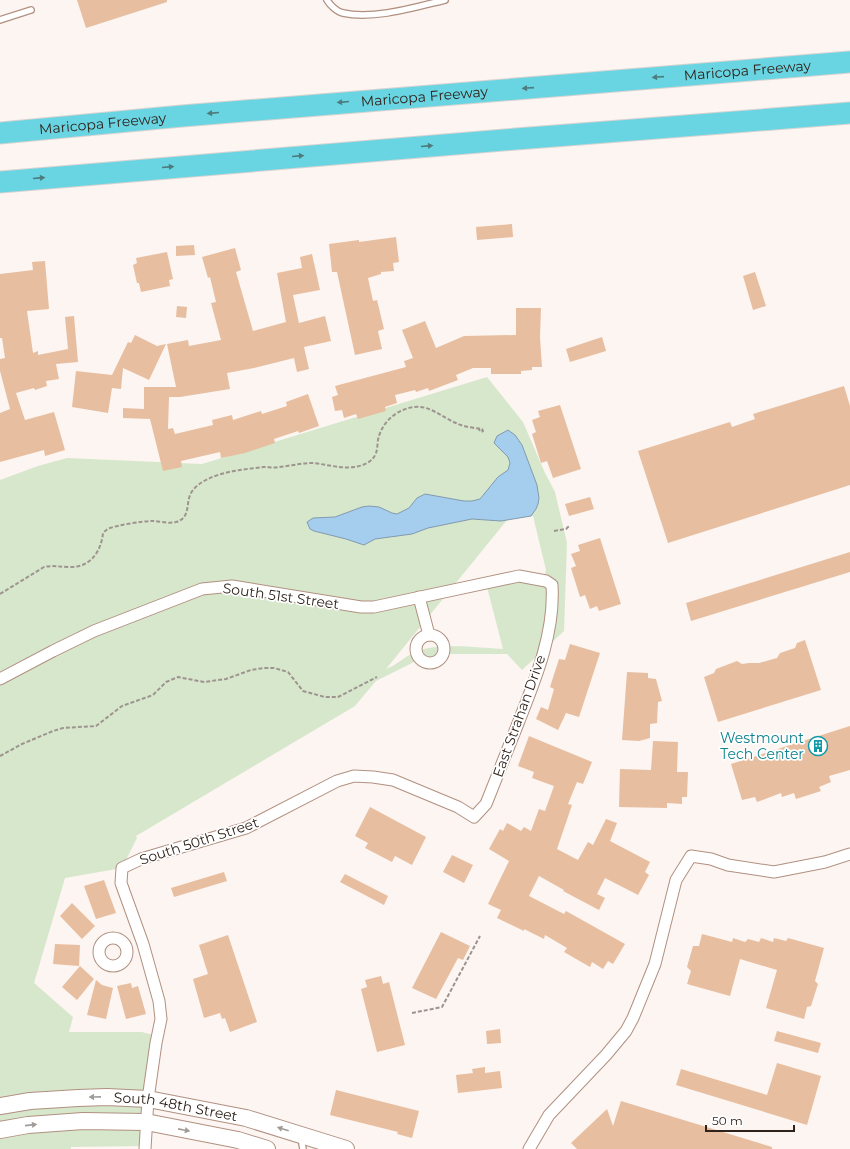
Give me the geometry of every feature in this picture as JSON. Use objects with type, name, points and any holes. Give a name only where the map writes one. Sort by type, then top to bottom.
[{"type":"highway","name":"Maricopa Freeway","points":[[0,133],[198,114],[850,62]]},
{"type":"highway","points":[[0,182],[508,139],[850,113]]},
{"type":"main road","name":"South 48th Street","points":[[0,1106],[30,1101],[78,1098],[107,1097],[148,1099],[246,1118],[303,1142],[346,1149]]},
{"type":"main road","name":"South 48th Street","points":[[0,1130],[28,1125],[83,1121],[146,1122],[238,1140],[267,1149]]},
{"type":"street","name":"South 51st Street","points":[[0,679],[94,631],[202,589],[232,586],[361,607],[374,607],[519,576],[546,581],[552,585]]},
{"type":"street","name":"East Strahan Drive","points":[[474,817],[486,804],[535,681],[545,646],[553,600],[552,585]]},
{"type":"street","points":[[419,597],[429,635]]},
{"type":"street","name":"South 50th Street","points":[[143,944],[121,883],[122,868],[141,859],[246,828],[337,781],[354,776],[393,780],[458,807],[474,817]]},
{"type":"street","points":[[529,1149],[549,1114],[606,1055],[626,1031],[634,1018],[655,964],[676,880],[691,856],[711,858],[728,865],[774,872],[825,862],[850,854]]},
{"type":"street","points":[[126,949],[143,944],[158,1001],[161,1019],[148,1099],[145,1149]]},
{"type":"lane","points":[[327,0],[329,4],[342,13],[368,16],[413,8],[445,0]]},
{"type":"lane","points":[[0,20],[31,10]]},
{"type":"path","points":[[0,594],[44,567],[77,567],[92,559],[98,552],[101,545],[103,533],[110,528],[151,521],[178,521],[186,515],[192,490],[211,477],[265,467],[277,468],[298,464],[353,468],[369,463],[377,453],[379,435],[383,426],[389,418],[406,409],[415,406],[422,407],[457,424],[478,428]]},
{"type":"path","points":[[554,531],[566,530],[569,526]]},
{"type":"path","points":[[0,756],[22,744],[53,731],[63,728],[96,726],[122,706],[153,695],[166,682],[178,677],[204,682],[226,679],[251,670],[274,668],[288,672],[303,691],[338,697],[377,677]]},
{"type":"path","points":[[412,1013],[442,1007],[480,936]]},
{"type":"green space","points":[[487,377],[523,422],[555,492],[567,543],[564,631],[522,670],[507,654],[444,654],[420,659],[376,681],[355,706],[136,836],[137,838],[122,868],[65,878],[34,983],[73,1017],[69,1032],[142,1032],[157,1036],[145,1146],[71,1147],[71,1149],[0,1149],[0,480],[38,466],[67,458],[202,464]],"holes":[[[533,516],[546,570],[543,580],[486,583],[503,649],[458,646],[435,647],[424,649],[412,654],[386,669],[507,520]]]},
{"type":"water","points":[[508,430],[515,435],[522,445],[537,485],[539,498],[538,504],[531,516],[501,521],[472,519],[428,528],[412,534],[375,539],[364,545],[310,529],[307,522],[313,518],[335,517],[362,507],[379,507],[397,514],[409,508],[417,498],[425,494],[464,501],[480,499],[498,477],[508,470],[510,463],[508,457],[494,443],[497,436]]},
{"type":"building","points":[[77,0],[167,0],[167,2],[86,28]]},
{"type":"building","points":[[512,224],[513,237],[477,240],[476,227]]},
{"type":"building","points":[[396,237],[399,262],[393,263],[394,271],[381,272],[381,274],[368,278],[373,301],[377,300],[384,329],[378,331],[382,349],[355,355],[337,272],[332,272],[329,244]]},
{"type":"building","points":[[194,245],[195,255],[176,256],[176,246]]},
{"type":"building","points":[[235,248],[241,270],[236,272],[253,331],[286,322],[277,273],[302,268],[300,257],[312,254],[320,290],[293,295],[299,323],[325,316],[331,341],[304,347],[309,369],[297,372],[294,358],[227,373],[230,389],[180,397],[169,397],[168,429],[173,428],[175,434],[213,425],[212,420],[232,415],[233,420],[261,411],[262,414],[287,406],[286,402],[308,394],[319,426],[274,439],[275,443],[245,453],[221,458],[220,452],[181,461],[182,467],[163,471],[150,419],[123,418],[123,408],[144,409],[144,387],[176,387],[167,344],[188,340],[189,346],[221,340],[211,303],[216,302],[210,277],[208,278],[202,257]]},
{"type":"building","points":[[167,252],[173,279],[169,280],[170,286],[141,292],[139,283],[137,283],[133,265],[137,263],[136,258]]},
{"type":"building","points":[[45,261],[49,309],[27,311],[33,353],[38,351],[38,355],[68,349],[65,317],[74,316],[78,362],[56,364],[59,379],[46,381],[47,386],[35,390],[34,388],[16,393],[25,420],[54,412],[65,450],[45,456],[44,450],[0,462],[0,413],[10,409],[0,371],[0,359],[5,358],[2,338],[0,338],[0,274],[33,270],[32,262]]},
{"type":"building","points":[[755,272],[766,306],[753,310],[743,276]]},
{"type":"building","points":[[177,306],[187,307],[186,318],[176,317]]},
{"type":"building","points":[[516,308],[541,308],[540,337],[542,367],[532,367],[532,370],[521,371],[521,374],[491,374],[491,368],[473,368],[456,375],[458,380],[429,391],[428,388],[416,392],[415,390],[395,395],[397,403],[385,407],[386,411],[358,419],[356,414],[344,418],[342,410],[335,411],[332,397],[338,395],[335,386],[406,367],[404,361],[413,358],[402,330],[425,321],[436,348],[464,336],[516,335]]},
{"type":"building","points":[[135,335],[157,346],[166,344],[149,380],[123,368],[121,389],[112,388],[108,413],[72,407],[76,371],[112,375],[128,342],[131,343]]},
{"type":"building","points":[[602,337],[606,351],[570,362],[566,349]]},
{"type":"building","points":[[844,386],[850,406],[850,485],[668,543],[638,451],[730,422],[732,427],[755,419],[753,414]]},
{"type":"building","points":[[560,405],[581,469],[553,478],[547,461],[541,463],[532,434],[536,432],[532,420],[540,417],[538,411]]},
{"type":"building","points":[[590,497],[594,509],[569,516],[565,504]]},
{"type":"building","points":[[600,538],[621,604],[599,611],[597,606],[590,609],[585,595],[580,597],[571,568],[576,566],[571,554],[580,551],[578,545]]},
{"type":"building","points":[[850,552],[850,572],[691,621],[686,603]]},
{"type":"building","name":"Westmount Tech Center","points":[[805,640],[821,690],[718,722],[704,677],[714,673],[716,669],[737,661],[742,664],[759,663],[777,658],[780,653],[795,648],[797,643]]},
{"type":"building","points":[[570,644],[600,653],[579,717],[566,713],[558,730],[536,719],[541,707],[548,710],[554,689],[550,687],[559,659],[565,660]]},
{"type":"building","points":[[627,672],[648,673],[648,678],[656,679],[662,701],[658,702],[657,723],[650,724],[650,738],[639,741],[622,740]]},
{"type":"building","name":"Westmount Tech Center","points":[[850,726],[850,770],[829,776],[831,782],[819,787],[821,791],[796,799],[794,793],[782,797],[781,793],[757,802],[755,797],[742,800],[731,764]]},
{"type":"building","points":[[529,736],[592,762],[583,784],[577,782],[568,804],[572,805],[557,849],[578,860],[588,842],[593,845],[606,819],[617,823],[610,841],[650,862],[645,872],[649,875],[638,895],[605,878],[597,894],[605,898],[599,910],[563,891],[564,890],[539,876],[529,896],[564,914],[566,911],[625,944],[613,964],[608,961],[603,969],[592,962],[590,967],[564,952],[567,948],[545,935],[544,939],[497,918],[501,910],[488,904],[509,861],[489,849],[500,829],[503,831],[507,823],[521,831],[524,827],[531,831],[539,809],[545,811],[554,786],[532,778],[534,772],[518,766]]},
{"type":"building","points":[[653,741],[678,742],[677,772],[688,772],[687,797],[682,797],[682,804],[667,803],[667,808],[619,807],[620,769],[651,770]]},
{"type":"building","points":[[370,807],[426,837],[412,865],[395,856],[392,862],[365,848],[368,843],[355,836]]},
{"type":"building","points":[[452,855],[473,865],[464,883],[443,872]]},
{"type":"building","points":[[224,872],[227,881],[174,897],[171,888]]},
{"type":"building","points":[[345,874],[388,896],[384,905],[340,882]]},
{"type":"building","points":[[104,880],[116,913],[96,919],[84,886]]},
{"type":"building","points":[[72,903],[95,926],[82,939],[60,916]]},
{"type":"building","points":[[441,932],[470,946],[463,960],[458,958],[436,999],[412,988]]},
{"type":"building","points":[[702,934],[732,942],[733,938],[745,942],[748,939],[759,942],[761,938],[773,942],[774,938],[786,941],[788,938],[824,948],[815,981],[818,984],[811,1006],[807,1007],[804,1019],[766,1008],[777,970],[740,959],[730,996],[687,984],[691,971],[687,967],[693,946],[699,946]]},
{"type":"building","points":[[228,935],[257,1022],[230,1032],[225,1018],[222,1019],[220,1013],[204,1018],[193,979],[208,974],[199,945]]},
{"type":"building","points":[[55,944],[80,945],[79,966],[53,964]]},
{"type":"building","points":[[80,966],[94,979],[77,1000],[62,987]]},
{"type":"building","points":[[381,976],[383,984],[389,982],[405,1045],[377,1052],[361,989],[367,987],[365,980]]},
{"type":"building","points":[[96,980],[102,985],[113,988],[106,1019],[87,1015]]},
{"type":"building","points":[[131,983],[132,988],[138,986],[146,1014],[126,1019],[117,986]]},
{"type":"building","points":[[500,1029],[501,1043],[487,1044],[486,1031]]},
{"type":"building","points":[[777,1031],[821,1043],[818,1053],[774,1041]]},
{"type":"building","points":[[777,1063],[821,1076],[807,1125],[676,1085],[681,1069],[767,1095]]},
{"type":"building","points":[[485,1067],[485,1073],[500,1071],[502,1088],[458,1093],[456,1075],[473,1073],[472,1069]]},
{"type":"building","points":[[336,1090],[419,1111],[412,1138],[397,1134],[398,1132],[330,1115]]},
{"type":"building","points":[[621,1101],[772,1147],[772,1149],[577,1149],[571,1143],[607,1109],[613,1126]]},
{"type":"place","name":"Westmount Tech Center","points":[[818,746]]}]
